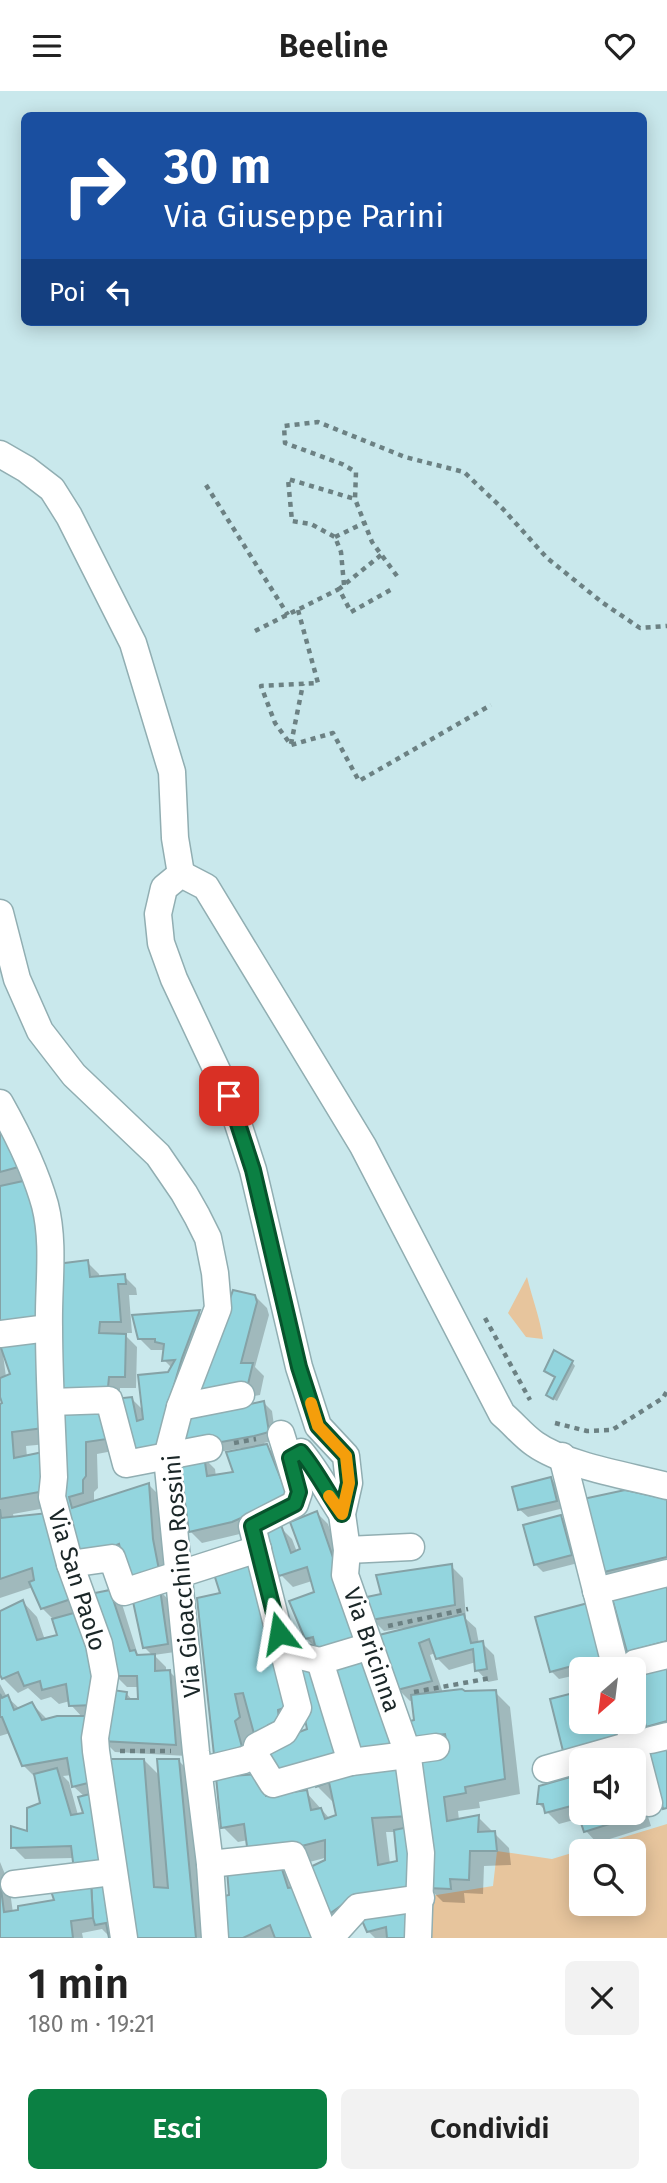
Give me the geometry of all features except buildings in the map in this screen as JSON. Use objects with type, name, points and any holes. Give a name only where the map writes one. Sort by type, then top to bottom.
[{"type":"street","points":[[0,454],[52,489],[69,516],[133,643],[172,772],[175,838],[181,874],[206,887],[363,1146],[502,1414],[536,1445],[579,1464],[667,1486]]},
{"type":"street","name":"Via Bricinna","points":[[181,874],[164,888],[158,914],[161,943],[174,979],[229,1096],[253,1170],[299,1367],[318,1426],[346,1456],[349,1483],[342,1514],[346,1550],[345,1575],[363,1640],[389,1697],[407,1753],[420,1843],[421,1898],[418,1938]]},
{"type":"street","name":"Via Gioacchino Rossini","points":[[0,913],[17,979],[40,1031],[74,1075],[158,1156],[184,1193],[208,1238],[218,1308],[180,1407],[167,1457],[215,1938]]},
{"type":"street","name":"Via San Paolo","points":[[0,1103],[19,1135],[45,1206],[51,1242],[48,1328],[54,1476],[52,1497],[70,1564],[99,1644],[105,1676],[95,1738],[124,1938]]},
{"type":"street","points":[[0,1334],[48,1328]]},
{"type":"street","points":[[180,1407],[241,1395]]},
{"type":"street","points":[[51,1402],[109,1401],[126,1464],[209,1448]]},
{"type":"street","points":[[285,1446],[301,1452],[342,1514]]},
{"type":"street","points":[[285,1446],[299,1492],[295,1504],[252,1526],[298,1708],[284,1733],[257,1746],[256,1755],[273,1784],[351,1762],[436,1747]]},
{"type":"street","points":[[562,1456],[596,1591],[622,1657]]},
{"type":"street","points":[[346,1550],[411,1547]]},
{"type":"street","points":[[70,1564],[112,1558],[124,1592],[258,1549]]},
{"type":"street","points":[[596,1591],[667,1573]]},
{"type":"street","points":[[284,1653],[320,1661],[363,1640]]},
{"type":"street","points":[[646,1660],[667,1655]]},
{"type":"street","points":[[320,1661],[351,1762]]},
{"type":"street","points":[[546,1769],[645,1735],[649,1803]]},
{"type":"street","points":[[197,1761],[244,1760],[256,1755]]},
{"type":"street","points":[[209,1864],[293,1855],[328,1938],[358,1906],[421,1898]]},
{"type":"street","points":[[14,1884],[113,1873]]},
{"type":"path","points":[[397,576],[372,542],[364,523],[355,499],[356,473],[342,464],[285,443],[284,426],[318,422],[405,457],[464,472],[503,509],[547,558],[603,603],[640,628],[667,626]]},
{"type":"path","points":[[344,585],[341,552],[335,537],[311,524],[292,521],[288,479],[355,499]]},
{"type":"path","points":[[206,485],[288,615]]},
{"type":"path","points":[[335,537],[364,523]]},
{"type":"path","points":[[255,631],[339,589],[381,555]]},
{"type":"path","points":[[339,589],[351,612],[394,588]]},
{"type":"path","points":[[291,745],[275,723],[261,686],[318,683],[298,610]]},
{"type":"path","points":[[291,745],[303,684]]},
{"type":"path","points":[[291,745],[333,733],[359,781],[491,705]]},
{"type":"path","points":[[479,1307],[538,1411]]},
{"type":"path","points":[[547,1421],[587,1431],[612,1430],[663,1398],[667,1391]]},
{"type":"path","points":[[502,1414],[530,1400]]},
{"type":"path","points":[[209,1448],[285,1446]]},
{"type":"path","points":[[363,1640],[468,1609]]},
{"type":"path","points":[[389,1697],[491,1678]]},
{"type":"path","points":[[96,1751],[197,1761]]},
{"type":"shaded area","points":[[527,1277],[543,1339],[526,1337],[508,1313]]},
{"type":"shaded area","points":[[667,1824],[667,1938],[427,1938],[430,1896],[493,1886],[497,1851],[552,1859],[569,1854],[569,1916],[646,1916],[646,1839],[618,1839]]},
{"type":"slow traffic","points":[[311,1403],[318,1426],[346,1456],[349,1483],[342,1514],[329,1496]]},
{"type":"route","points":[[229,1096],[253,1170],[299,1367],[318,1426],[346,1456],[349,1483],[342,1514],[301,1452],[290,1458],[299,1492],[295,1504],[252,1526],[279,1633]]}]
